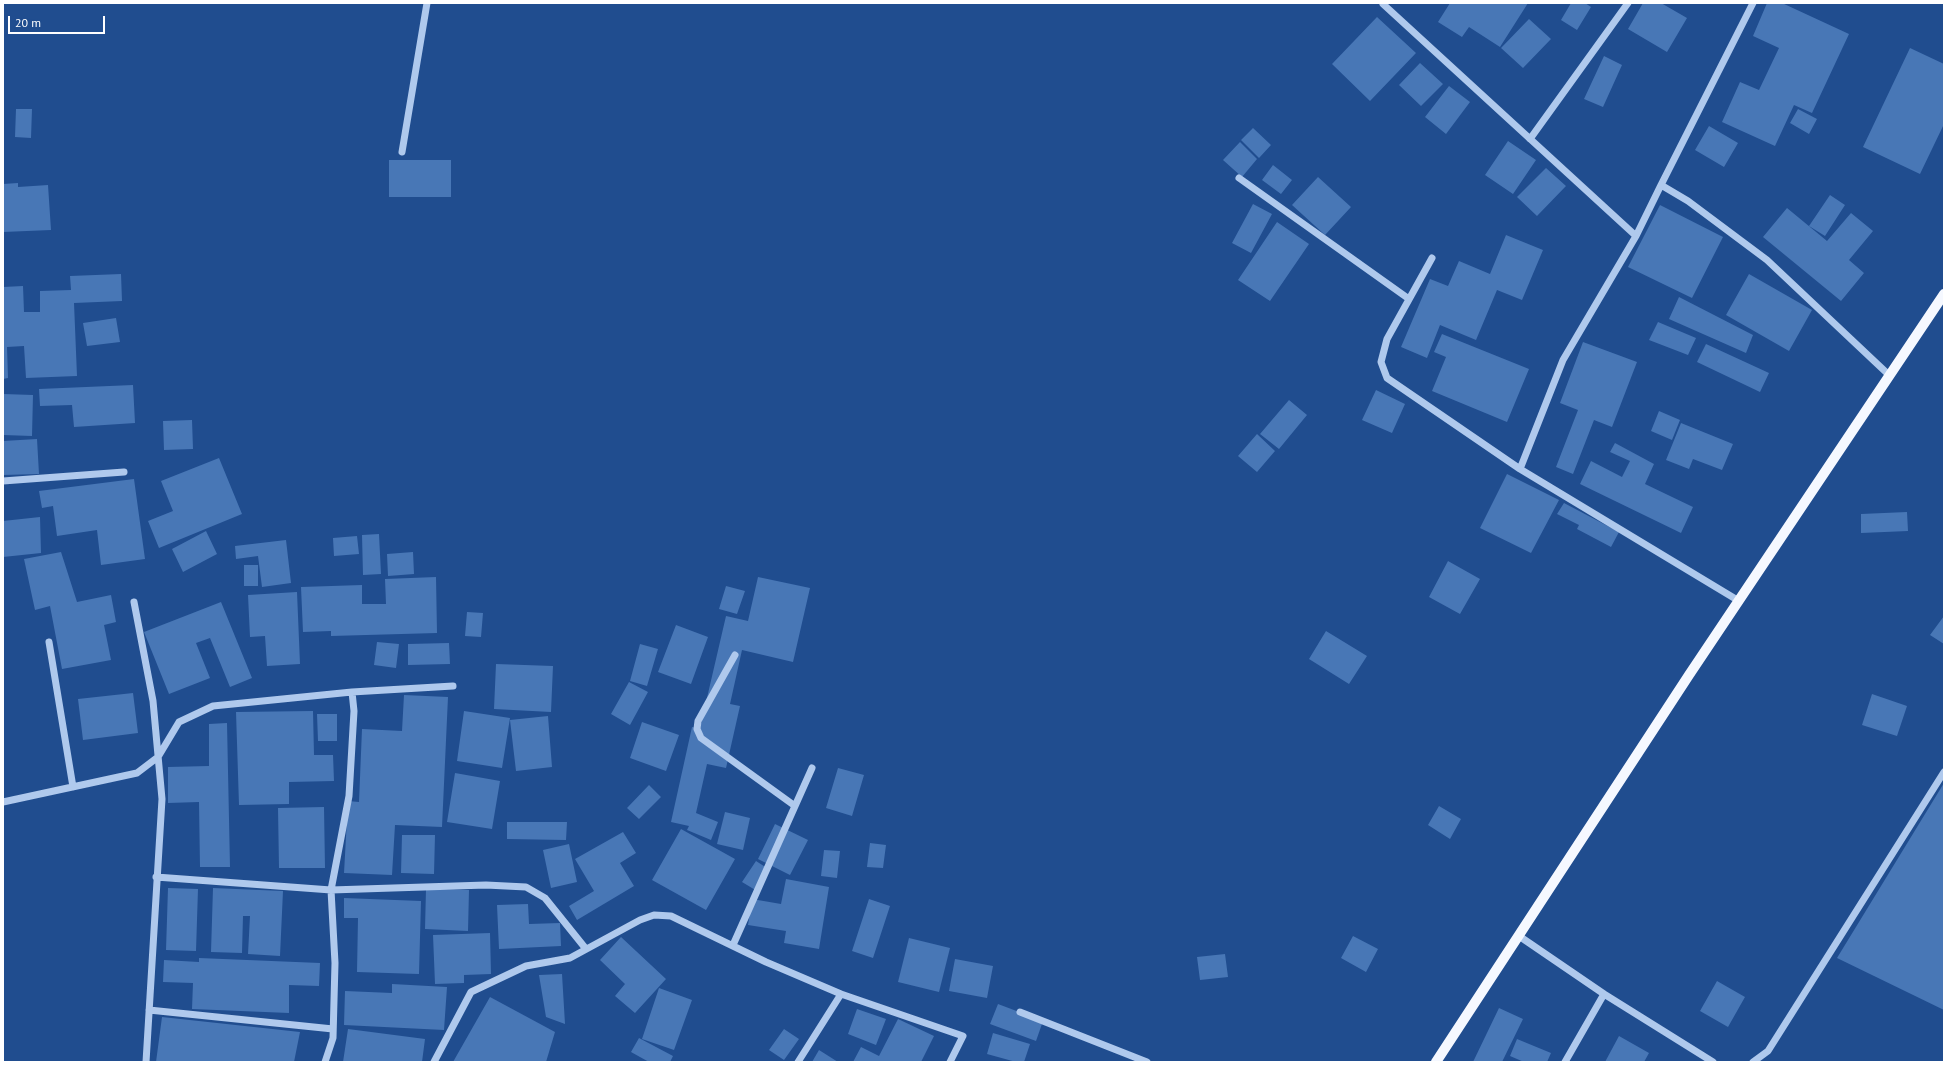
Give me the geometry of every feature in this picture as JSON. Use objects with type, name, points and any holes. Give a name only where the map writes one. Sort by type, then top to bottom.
[{"type":"main road","points":[[1436,1062],[1739,601],[1944,294]]},
{"type":"street","points":[[402,152],[428,3]]},
{"type":"street","points":[[1530,139],[1628,3]]},
{"type":"street","points":[[1520,469],[1563,360],[1636,236],[1753,3]]},
{"type":"street","points":[[1383,4],[1636,236]]},
{"type":"street","points":[[1239,178],[1409,299]]},
{"type":"street","points":[[1662,185],[1688,201],[1767,260],[1890,375]]},
{"type":"street","points":[[1432,258],[1387,339],[1381,362],[1387,378],[1520,469],[1739,601]]},
{"type":"street","points":[[3,481],[124,472]]},
{"type":"street","points":[[134,602],[153,700],[162,799],[156,877],[146,1062]]},
{"type":"street","points":[[49,642],[73,787]]},
{"type":"street","points":[[735,655],[698,721],[697,729],[701,738],[795,806]]},
{"type":"street","points":[[3,802],[137,773],[158,757],[179,722],[213,706],[352,692],[453,686]]},
{"type":"street","points":[[325,1062],[333,1038],[335,963],[331,890],[349,796],[354,711],[352,692]]},
{"type":"street","points":[[732,945],[812,768]]},
{"type":"street","points":[[1753,1062],[1768,1051],[1944,772]]},
{"type":"street","points":[[156,877],[331,890],[486,885],[526,887],[544,898],[586,949]]},
{"type":"street","points":[[434,1062],[471,992],[526,966],[570,958],[640,920],[654,915],[671,916],[766,962],[840,994],[963,1036],[950,1062]]},
{"type":"street","points":[[1519,936],[1604,994],[1713,1062]]},
{"type":"street","points":[[798,1062],[840,994]]},
{"type":"street","points":[[1565,1062],[1604,994]]},
{"type":"street","points":[[149,1010],[333,1030]]},
{"type":"street","points":[[1020,1012],[1147,1062]]},
{"type":"building","points":[[1450,3],[1528,3],[1500,47],[1469,27],[1462,37],[1438,22]]},
{"type":"building","points":[[1571,3],[1585,3],[1591,7],[1577,30],[1561,20]]},
{"type":"building","points":[[1643,3],[1661,3],[1687,18],[1667,52],[1628,29]]},
{"type":"building","points":[[1767,3],[1782,3],[1849,34],[1812,113],[1794,105],[1775,146],[1722,122],[1740,82],[1759,90],[1779,48],[1753,36]]},
{"type":"building","points":[[1377,17],[1416,53],[1370,101],[1332,64]]},
{"type":"building","points":[[1529,19],[1551,39],[1523,68],[1501,48]]},
{"type":"building","points":[[1910,48],[1944,64],[1944,124],[1920,174],[1863,147]]},
{"type":"building","points":[[1604,56],[1622,65],[1603,107],[1584,99]]},
{"type":"building","points":[[1420,63],[1443,84],[1421,106],[1399,85]]},
{"type":"building","points":[[1449,86],[1470,102],[1446,134],[1425,117]]},
{"type":"building","points":[[16,109],[32,109],[31,138],[15,137]]},
{"type":"building","points":[[1798,109],[1817,119],[1809,134],[1790,123]]},
{"type":"building","points":[[1709,126],[1738,143],[1724,167],[1695,150]]},
{"type":"building","points":[[1253,128],[1271,145],[1259,158],[1241,140]]},
{"type":"building","points":[[1508,141],[1536,160],[1513,194],[1485,175]]},
{"type":"building","points":[[1240,142],[1257,159],[1242,177],[1223,160]]},
{"type":"building","points":[[389,160],[451,160],[451,197],[389,197]]},
{"type":"building","points":[[1273,165],[1292,180],[1281,194],[1262,180]]},
{"type":"building","points":[[1546,168],[1566,186],[1537,216],[1517,197]]},
{"type":"building","points":[[1318,177],[1351,207],[1325,235],[1292,205]]},
{"type":"building","points":[[18,183],[18,187],[48,185],[51,230],[3,232],[3,184]]},
{"type":"building","points":[[1830,195],[1845,205],[1825,236],[1809,226]]},
{"type":"building","points":[[1253,204],[1272,214],[1251,253],[1232,243]]},
{"type":"building","points":[[1660,205],[1723,237],[1692,298],[1628,267]]},
{"type":"building","points":[[1787,208],[1827,241],[1851,213],[1873,231],[1849,260],[1864,273],[1841,301],[1763,237]]},
{"type":"building","points":[[1277,222],[1309,244],[1270,301],[1238,280]]},
{"type":"building","points":[[1506,235],[1543,250],[1522,300],[1497,290],[1476,340],[1440,325],[1427,358],[1401,347],[1430,279],[1448,286],[1459,261],[1490,274]]},
{"type":"building","points":[[121,274],[122,301],[74,303],[77,376],[26,378],[24,346],[7,347],[8,378],[3,379],[3,287],[23,286],[24,312],[40,312],[40,291],[71,290],[70,276]]},
{"type":"building","points":[[1749,274],[1812,310],[1789,351],[1726,315]]},
{"type":"building","points":[[1679,297],[1753,335],[1746,353],[1669,319]]},
{"type":"building","points":[[116,318],[120,342],[87,346],[83,323]]},
{"type":"building","points":[[1658,322],[1696,338],[1688,355],[1649,340]]},
{"type":"building","points":[[1442,334],[1529,369],[1507,422],[1432,391],[1446,357],[1434,352]]},
{"type":"building","points":[[1583,342],[1637,362],[1612,427],[1594,420],[1573,474],[1556,467],[1578,410],[1560,403]]},
{"type":"building","points":[[1706,344],[1769,373],[1760,392],[1697,362]]},
{"type":"building","points":[[133,385],[135,423],[74,427],[72,405],[40,406],[39,389]]},
{"type":"building","points":[[1376,390],[1405,404],[1392,433],[1362,420]]},
{"type":"building","points":[[3,394],[33,395],[32,436],[3,435]]},
{"type":"building","points":[[1289,400],[1307,415],[1279,449],[1260,434]]},
{"type":"building","points":[[1659,411],[1680,420],[1672,440],[1651,431]]},
{"type":"building","points":[[192,420],[193,449],[164,450],[163,421]]},
{"type":"building","points":[[1681,423],[1733,444],[1722,470],[1693,459],[1689,469],[1666,460]]},
{"type":"building","points":[[1257,434],[1275,451],[1257,472],[1238,456]]},
{"type":"building","points":[[37,439],[39,474],[3,475],[3,441]]},
{"type":"building","points":[[1615,443],[1654,464],[1645,484],[1693,507],[1681,533],[1580,484],[1591,461],[1622,477],[1630,461],[1610,452]]},
{"type":"building","points":[[219,458],[242,514],[159,548],[148,521],[173,511],[161,481]]},
{"type":"building","points":[[1507,474],[1559,500],[1531,553],[1480,528]]},
{"type":"building","points":[[134,479],[145,559],[101,565],[97,530],[57,536],[53,506],[42,508],[39,491]]},
{"type":"building","points":[[1564,503],[1619,532],[1611,547],[1577,529],[1579,525],[1557,514]]},
{"type":"building","points":[[1907,512],[1908,531],[1861,533],[1861,514]]},
{"type":"building","points":[[40,517],[41,553],[3,557],[3,521]]},
{"type":"building","points":[[206,531],[217,554],[183,572],[172,549]]},
{"type":"building","points":[[379,534],[381,574],[363,575],[362,535]]},
{"type":"building","points":[[357,536],[359,554],[334,556],[333,538]]},
{"type":"building","points":[[286,540],[291,583],[262,587],[258,556],[236,559],[235,546]]},
{"type":"building","points":[[61,552],[77,602],[111,595],[116,622],[104,625],[111,660],[62,669],[50,606],[35,610],[24,559]]},
{"type":"building","points":[[413,552],[414,574],[388,576],[387,554]]},
{"type":"building","points":[[1448,561],[1480,579],[1460,614],[1429,597]]},
{"type":"building","points":[[244,565],[258,565],[258,586],[244,586]]},
{"type":"building","points":[[436,577],[437,633],[331,636],[331,631],[303,632],[301,587],[362,585],[362,604],[386,604],[385,579]]},
{"type":"building","points":[[758,577],[810,588],[793,662],[742,650],[730,704],[740,706],[726,768],[707,764],[696,813],[718,822],[711,840],[687,830],[689,826],[671,822],[692,727],[700,728],[726,616],[748,621]]},
{"type":"building","points":[[726,586],[745,591],[737,614],[719,609]]},
{"type":"building","points":[[297,592],[300,664],[267,666],[265,636],[250,637],[248,595]]},
{"type":"building","points":[[221,602],[252,678],[230,687],[210,638],[196,643],[210,678],[169,694],[144,632]]},
{"type":"building","points":[[467,612],[483,613],[481,637],[465,636]]},
{"type":"building","points":[[1944,616],[1944,644],[1930,635]]},
{"type":"building","points":[[676,625],[708,637],[691,684],[658,672]]},
{"type":"building","points":[[1326,631],[1367,656],[1349,684],[1309,659]]},
{"type":"building","points":[[377,642],[399,644],[396,668],[374,665]]},
{"type":"building","points":[[449,643],[450,664],[408,665],[408,644]]},
{"type":"building","points":[[640,644],[658,649],[647,686],[630,681]]},
{"type":"building","points":[[496,664],[553,666],[551,712],[494,709]]},
{"type":"building","points":[[629,682],[648,692],[630,725],[611,714]]},
{"type":"building","points":[[133,693],[138,733],[83,740],[78,699]]},
{"type":"building","points":[[1872,694],[1907,706],[1897,736],[1862,725]]},
{"type":"building","points":[[404,695],[448,697],[442,827],[395,825],[392,875],[344,873],[348,801],[359,802],[362,729],[402,731]]},
{"type":"building","points":[[313,711],[314,755],[333,755],[334,781],[289,782],[289,804],[239,805],[236,712]]},
{"type":"building","points":[[464,711],[510,718],[502,768],[457,761]]},
{"type":"building","points":[[317,714],[337,714],[337,741],[318,741]]},
{"type":"building","points":[[548,716],[552,767],[516,771],[510,720]]},
{"type":"building","points":[[642,722],[679,735],[666,771],[630,758]]},
{"type":"building","points":[[227,723],[230,867],[200,867],[199,802],[168,803],[168,767],[209,766],[209,724]]},
{"type":"building","points":[[838,768],[864,775],[852,816],[826,808]]},
{"type":"building","points":[[455,773],[500,781],[492,829],[447,822]]},
{"type":"building","points":[[1944,783],[1944,1010],[1837,958]]},
{"type":"building","points":[[649,785],[661,797],[639,819],[627,808]]},
{"type":"building","points":[[1439,806],[1461,819],[1450,839],[1428,825]]},
{"type":"building","points":[[324,807],[325,868],[279,868],[278,808]]},
{"type":"building","points":[[725,812],[750,818],[743,850],[717,844]]},
{"type":"building","points":[[507,822],[567,822],[566,840],[507,839]]},
{"type":"building","points":[[775,824],[808,840],[790,875],[758,859]]},
{"type":"building","points":[[681,829],[735,859],[706,910],[652,880]]},
{"type":"building","points":[[623,832],[636,853],[620,863],[634,886],[577,920],[569,906],[594,891],[575,859]]},
{"type":"building","points":[[402,835],[435,835],[434,874],[401,873]]},
{"type":"building","points":[[870,843],[886,845],[883,868],[867,867]]},
{"type":"building","points":[[569,844],[577,882],[551,888],[543,850]]},
{"type":"building","points":[[824,850],[840,851],[837,878],[821,876]]},
{"type":"building","points":[[756,861],[770,870],[757,891],[742,882]]},
{"type":"building","points":[[786,879],[829,887],[819,949],[784,943],[786,931],[748,925],[752,899],[781,904]]},
{"type":"building","points":[[168,888],[198,889],[196,951],[166,950]]},
{"type":"building","points":[[213,888],[283,891],[280,956],[248,954],[250,916],[243,916],[242,953],[211,952]]},
{"type":"building","points":[[426,889],[469,890],[468,931],[425,929]]},
{"type":"building","points":[[344,898],[421,901],[419,974],[357,972],[358,918],[344,918]]},
{"type":"building","points":[[869,899],[890,906],[873,958],[852,951]]},
{"type":"building","points":[[528,904],[529,924],[560,923],[561,946],[499,949],[497,905]]},
{"type":"building","points":[[490,933],[491,974],[464,975],[464,983],[435,984],[433,935]]},
{"type":"building","points":[[1353,936],[1378,949],[1366,972],[1341,958]]},
{"type":"building","points":[[621,937],[666,979],[635,1013],[615,996],[625,984],[600,960]]},
{"type":"building","points":[[909,938],[950,948],[939,992],[898,982]]},
{"type":"building","points":[[1225,954],[1228,977],[1200,980],[1197,957]]},
{"type":"building","points":[[199,958],[320,963],[319,986],[289,985],[289,1013],[192,1009],[193,983],[163,982],[164,960],[199,962]]},
{"type":"building","points":[[955,959],[993,966],[987,998],[949,991]]},
{"type":"building","points":[[562,974],[565,1024],[546,1017],[539,975]]},
{"type":"building","points":[[1717,981],[1745,997],[1728,1027],[1700,1011]]},
{"type":"building","points":[[392,984],[447,987],[444,1030],[344,1025],[345,991],[392,993]]},
{"type":"building","points":[[659,988],[692,1000],[674,1050],[642,1039]]},
{"type":"building","points":[[490,997],[555,1032],[546,1062],[453,1062]]},
{"type":"building","points":[[998,1004],[1043,1021],[1036,1041],[990,1024]]},
{"type":"building","points":[[1499,1008],[1523,1019],[1502,1062],[1473,1062]]},
{"type":"building","points":[[857,1009],[886,1019],[876,1045],[848,1034]]},
{"type":"building","points":[[162,1017],[300,1032],[294,1062],[156,1062]]},
{"type":"building","points":[[898,1019],[934,1036],[921,1062],[853,1062],[861,1047],[879,1056]]},
{"type":"building","points":[[348,1029],[425,1039],[422,1062],[343,1062]]},
{"type":"building","points":[[784,1029],[799,1039],[784,1060],[769,1050]]},
{"type":"building","points":[[993,1033],[1030,1044],[1024,1062],[1016,1062],[987,1054]]},
{"type":"building","points":[[1619,1036],[1649,1053],[1644,1062],[1605,1062]]},
{"type":"building","points":[[639,1038],[673,1056],[670,1062],[649,1062],[631,1052]]},
{"type":"building","points":[[1517,1039],[1551,1053],[1547,1062],[1524,1062],[1510,1056]]},
{"type":"building","points":[[819,1050],[838,1062],[812,1062]]}]
